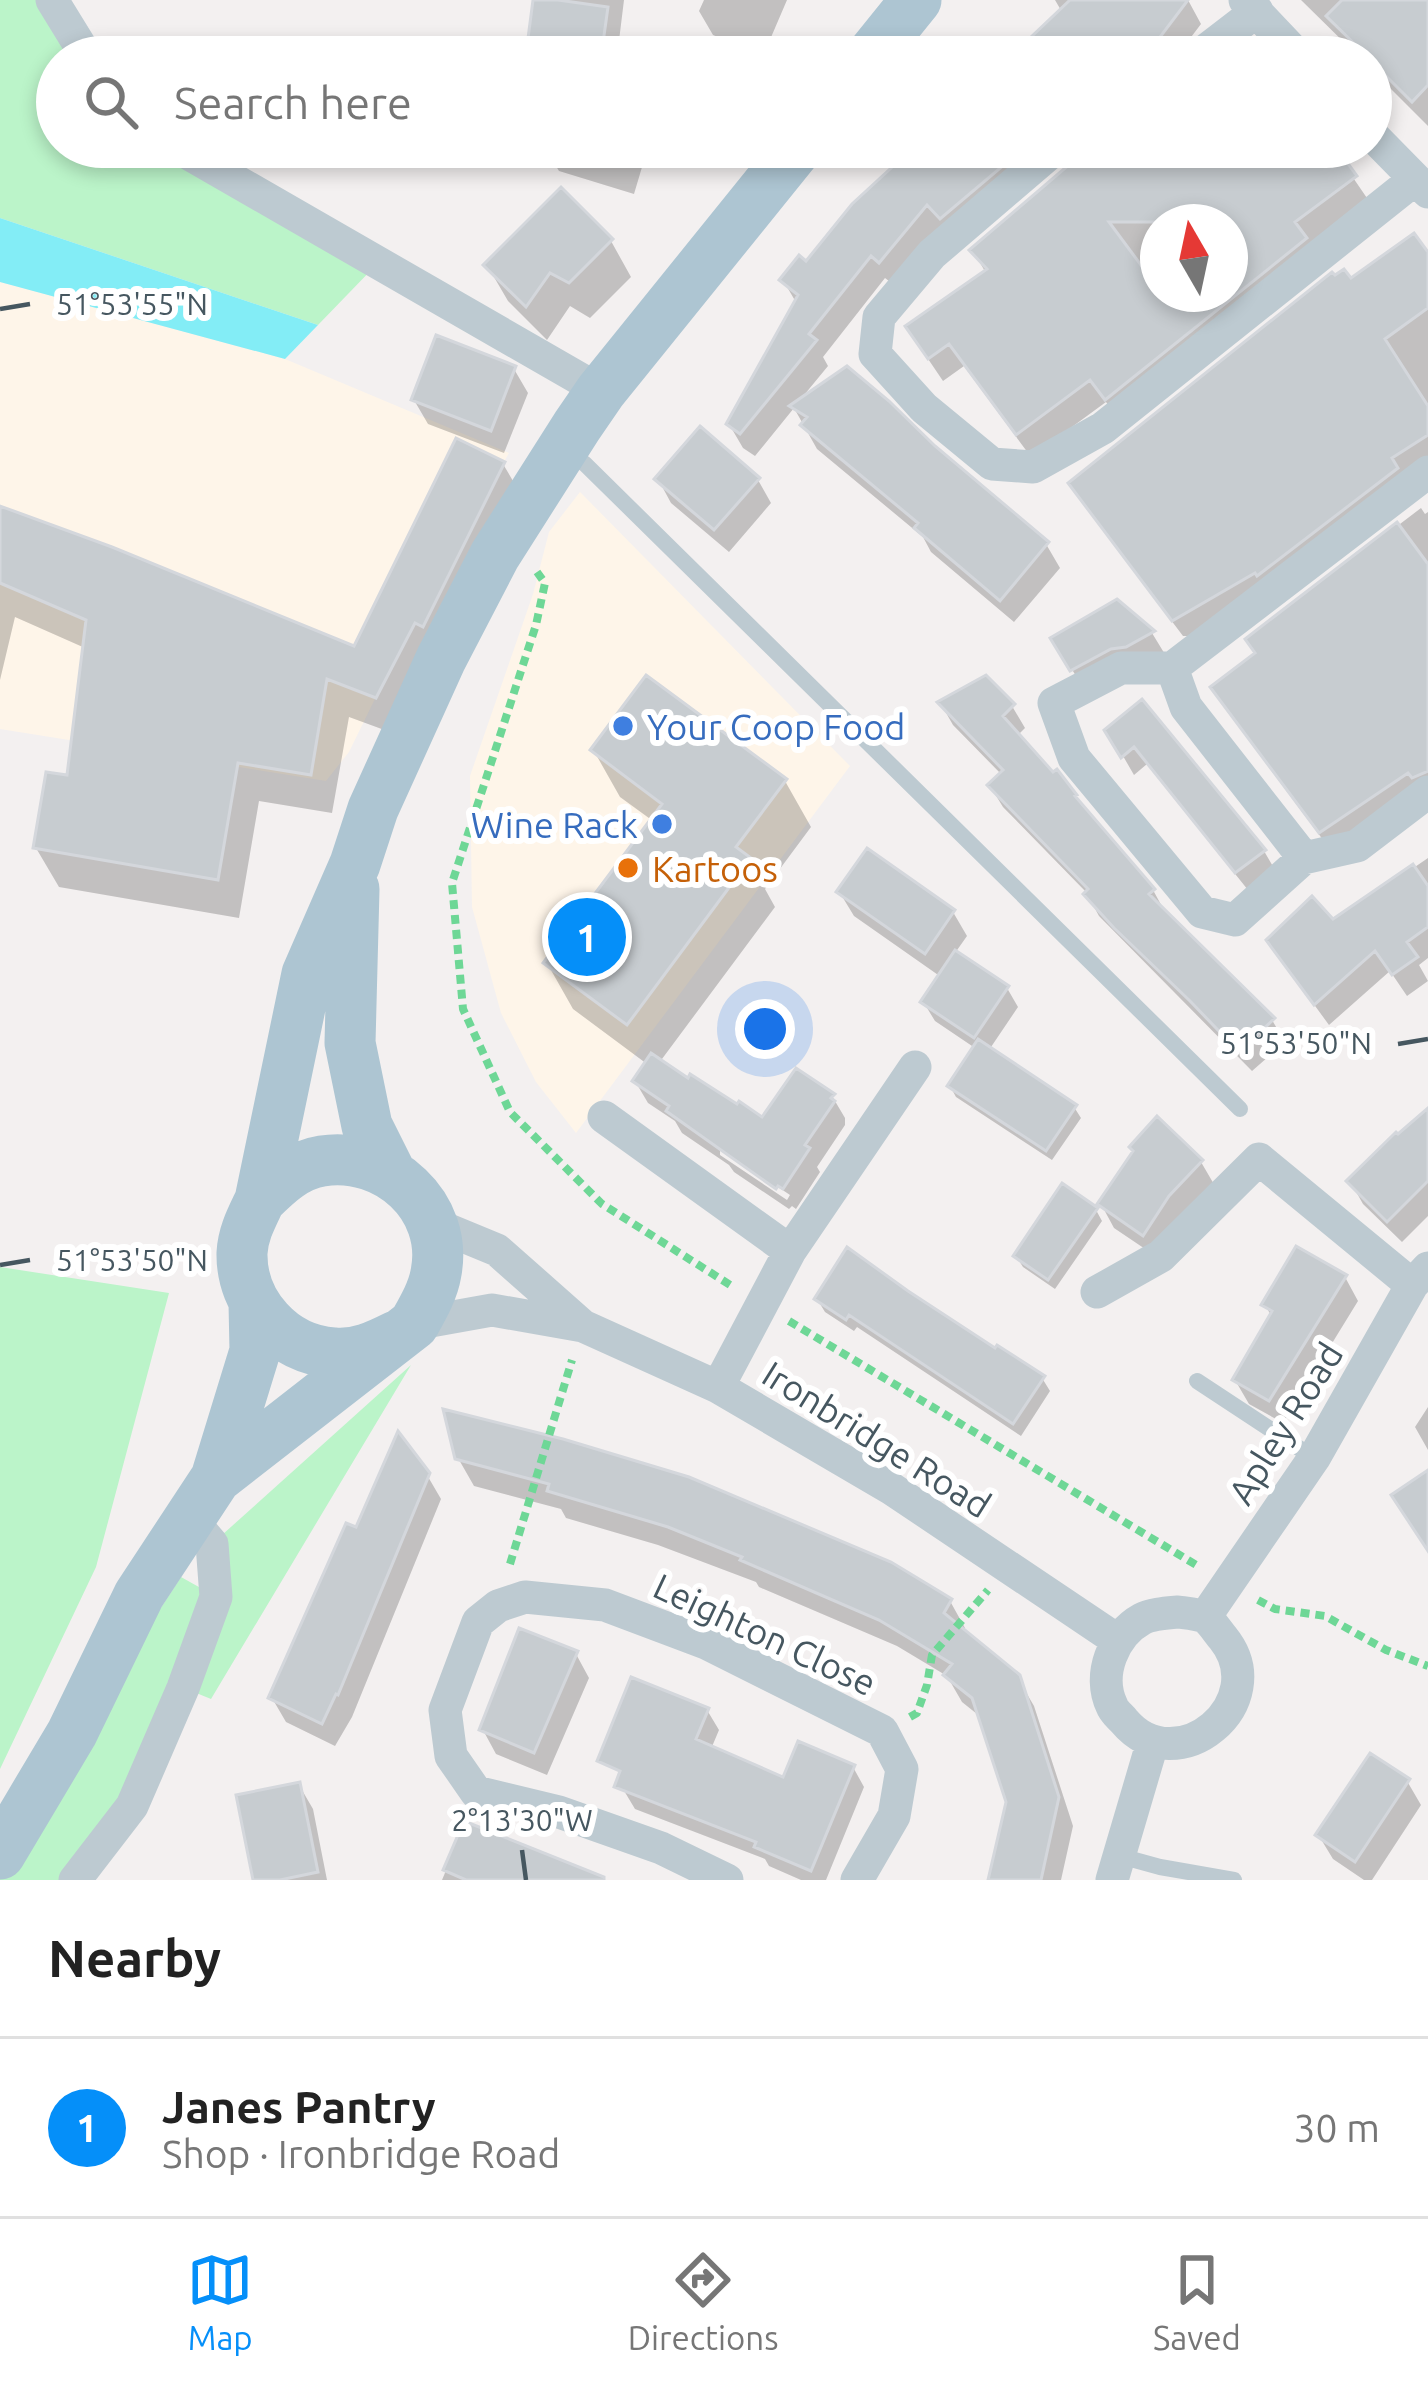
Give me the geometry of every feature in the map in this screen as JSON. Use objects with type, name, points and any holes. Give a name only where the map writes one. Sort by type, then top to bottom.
[{"type":"main road","points":[[887,36],[916,0]]},
{"type":"main road","points":[[405,1330],[366,1350],[334,1354],[302,1346],[274,1328],[254,1303],[244,1277],[242,1250],[260,1200],[307,974],[355,864],[373,809],[441,659],[511,530],[602,391],[781,168]]},
{"type":"main road","points":[[355,864],[350,1043],[367,1126],[390,1172]]},
{"type":"main road","points":[[203,1498],[405,1330],[428,1297],[436,1272],[434,1224],[415,1192],[390,1172],[356,1160],[320,1161],[286,1174],[260,1200]]},
{"type":"main road","points":[[0,1854],[72,1733],[139,1595],[203,1498],[255,1351],[254,1303]]},
{"type":"street","points":[[52,0],[74,36]]},
{"type":"street","points":[[1219,36],[1251,6],[1279,36]]},
{"type":"street","points":[[1032,168],[932,254],[878,317],[875,354],[923,408],[992,464],[1033,467],[1102,428],[1421,186],[1392,156]]},
{"type":"street","points":[[214,168],[602,391]]},
{"type":"street","points":[[1428,472],[1172,668],[1121,668],[1054,703],[1075,758],[1202,912],[1234,920],[1304,858],[1357,846],[1428,792]]},
{"type":"street","points":[[1172,668],[1186,707],[1304,858]]},
{"type":"street","points":[[718,1387],[790,1251],[915,1066]]},
{"type":"street","points":[[604,1117],[790,1251]]},
{"type":"street","points":[[1097,1292],[1161,1256],[1259,1160],[1420,1276]]},
{"type":"street","name":"Ironbridge Road","points":[[434,1224],[497,1250],[583,1326]]},
{"type":"street","name":"Apley Road","points":[[1205,1617],[1314,1458],[1420,1276]]},
{"type":"street","name":"Ironbridge Road","points":[[405,1330],[492,1310],[583,1326],[718,1387],[892,1489],[1118,1640]]},
{"type":"street","points":[[75,1880],[132,1806],[216,1597],[203,1498]]},
{"type":"street","name":"Leighton Close","points":[[498,1606],[525,1597],[605,1605],[706,1643],[882,1731],[902,1769],[895,1816],[856,1880]]},
{"type":"street","points":[[498,1606],[478,1622],[445,1710],[451,1756],[476,1792],[559,1812],[661,1848],[727,1880]]},
{"type":"street","points":[[1178,1612],[1205,1617],[1232,1650],[1238,1684],[1226,1716],[1200,1738],[1166,1744],[1133,1732],[1111,1706],[1106,1672],[1118,1640],[1144,1618],[1178,1612]]},
{"type":"street","points":[[1116,1868],[1153,1742]]},
{"type":"lane","points":[[562,448],[584,464],[1240,1109]]},
{"type":"lane","points":[[1197,1381],[1314,1458]]},
{"type":"lane","points":[[1116,1868],[1160,1867],[1234,1880]]},
{"type":"path","points":[[511,530],[544,584],[536,625],[452,883],[463,1009],[510,1112],[602,1204],[761,1305],[1228,1584],[1275,1609],[1325,1616],[1386,1650],[1428,1666]]},
{"type":"path","points":[[498,1606],[583,1326]]},
{"type":"path","points":[[882,1731],[916,1714],[932,1654],[1007,1568]]},
{"type":"shaded area","points":[[0,282],[285,359],[509,453],[414,619],[349,752],[326,781],[0,729]]},
{"type":"shaded area","points":[[580,492],[850,766],[576,1133],[536,1082],[501,1013],[472,907],[470,776],[533,594],[549,532]]},
{"type":"green space","points":[[0,0],[52,0],[74,36],[36,36],[36,168],[213,168],[377,264],[318,325],[0,218]]},
{"type":"green space","points":[[0,1267],[169,1293],[96,1567],[0,1769]]},
{"type":"green space","points":[[411,1365],[211,1699],[184,1688],[75,1880],[0,1880],[0,1854],[181,1577],[215,1596],[212,1544]]},
{"type":"water","points":[[0,218],[318,325],[285,359],[0,282]]},
{"type":"building","points":[[533,0],[608,7],[604,36],[528,36]]},
{"type":"building","points":[[1070,0],[1188,0],[1161,36],[1032,36]]},
{"type":"building","points":[[1342,0],[1428,0],[1428,85],[1412,102],[1392,82],[1392,36],[1346,36],[1326,16]]},
{"type":"building","points":[[891,168],[1000,168],[940,219],[927,205],[879,263],[871,256],[809,334],[817,340],[740,434],[726,424],[798,295],[779,280],[799,255],[806,261],[852,204]]},
{"type":"building","points":[[1065,168],[1351,168],[1357,176],[1295,222],[1307,238],[1248,285],[1248,204],[1140,204],[1140,222],[1109,222],[1140,264],[1140,312],[1215,312],[1105,400],[1090,380],[1016,435],[949,344],[928,359],[905,326],[987,269],[969,250]]},
{"type":"building","points":[[561,187],[613,239],[569,283],[550,273],[526,307],[483,265]]},
{"type":"building","points":[[1414,233],[1428,252],[1428,308],[1385,339],[1428,406],[1428,435],[1392,458],[1398,468],[1257,576],[1172,621],[1068,483],[1332,272],[1335,275],[1344,269],[1351,278]]},
{"type":"building","points":[[436,335],[516,366],[491,431],[411,400]]},
{"type":"building","points":[[847,366],[1049,542],[1000,601],[914,528],[918,523],[800,425],[807,417],[789,406]]},
{"type":"building","points":[[700,426],[760,478],[714,530],[654,479]]},
{"type":"building","points":[[456,438],[505,462],[423,627],[415,623],[376,698],[327,679],[311,775],[238,763],[218,880],[33,848],[46,772],[67,775],[86,620],[0,583],[0,506],[354,646]]},
{"type":"building","points":[[1397,522],[1428,564],[1428,771],[1412,778],[1408,773],[1319,833],[1210,687],[1255,653],[1245,639]]},
{"type":"building","points":[[1117,599],[1155,631],[1070,671],[1050,638]]},
{"type":"building","points":[[646,675],[787,779],[736,847],[751,858],[627,1025],[543,963],[662,804],[590,750]]},
{"type":"building","points":[[986,675],[1015,704],[1003,716],[1053,772],[1057,769],[1155,889],[1149,894],[1275,1018],[1239,1052],[1114,928],[1083,894],[1088,889],[987,785],[1003,770],[937,702]]},
{"type":"building","points":[[1142,699],[1266,850],[1235,873],[1134,747],[1121,758],[1104,730]]},
{"type":"building","points":[[867,848],[955,910],[925,954],[836,892]]},
{"type":"building","points":[[1413,864],[1428,886],[1428,927],[1407,942],[1418,957],[1392,975],[1375,951],[1314,1005],[1266,940],[1312,896],[1333,919]]},
{"type":"building","points":[[955,950],[1009,986],[974,1038],[920,1002]]},
{"type":"building","points":[[978,1039],[1077,1105],[1046,1151],[947,1086]]},
{"type":"building","points":[[651,1053],[762,1117],[796,1068],[835,1094],[831,1098],[835,1101],[783,1189],[776,1189],[666,1111],[669,1106],[632,1081]]},
{"type":"building","points":[[1428,1108],[1428,1181],[1387,1222],[1346,1181]]},
{"type":"building","points":[[1157,1116],[1203,1160],[1169,1196],[1143,1236],[1097,1204],[1133,1151],[1129,1147]]},
{"type":"building","points":[[1062,1183],[1098,1208],[1048,1280],[1013,1256]]},
{"type":"building","points":[[1296,1246],[1347,1275],[1269,1401],[1232,1380],[1272,1311],[1261,1305]]},
{"type":"building","points":[[847,1247],[995,1348],[1045,1376],[1013,1424],[849,1315],[846,1320],[814,1299]]},
{"type":"building","points":[[443,1409],[689,1477],[891,1562],[952,1599],[944,1613],[1020,1675],[1059,1797],[1041,1880],[988,1880],[1006,1802],[972,1698],[943,1675],[952,1664],[879,1620],[740,1560],[742,1557],[668,1527],[547,1491],[549,1484],[455,1459]]},
{"type":"building","points":[[398,1431],[430,1473],[322,1724],[268,1698],[346,1523],[356,1527]]},
{"type":"building","points":[[1428,1470],[1428,1551],[1391,1495]]},
{"type":"building","points":[[519,1628],[578,1651],[534,1753],[479,1730]]},
{"type":"building","points":[[631,1677],[709,1708],[696,1739],[783,1777],[798,1741],[855,1765],[811,1871],[754,1847],[756,1842],[614,1787],[620,1771],[597,1761]]},
{"type":"building","points":[[1370,1753],[1410,1779],[1355,1862],[1315,1835]]},
{"type":"building","points":[[300,1782],[318,1872],[253,1880],[236,1795]]},
{"type":"building","points":[[464,1821],[604,1880],[466,1880],[443,1870]]},
{"type":"place","name":"Your Coop Food","points":[[623,726]]},
{"type":"place","name":"Wine Rack","points":[[662,824]]},
{"type":"place","name":"Kartoos","points":[[628,868]]},
{"type":"place","name":"Janes Pantry","points":[[587,937]]}]
